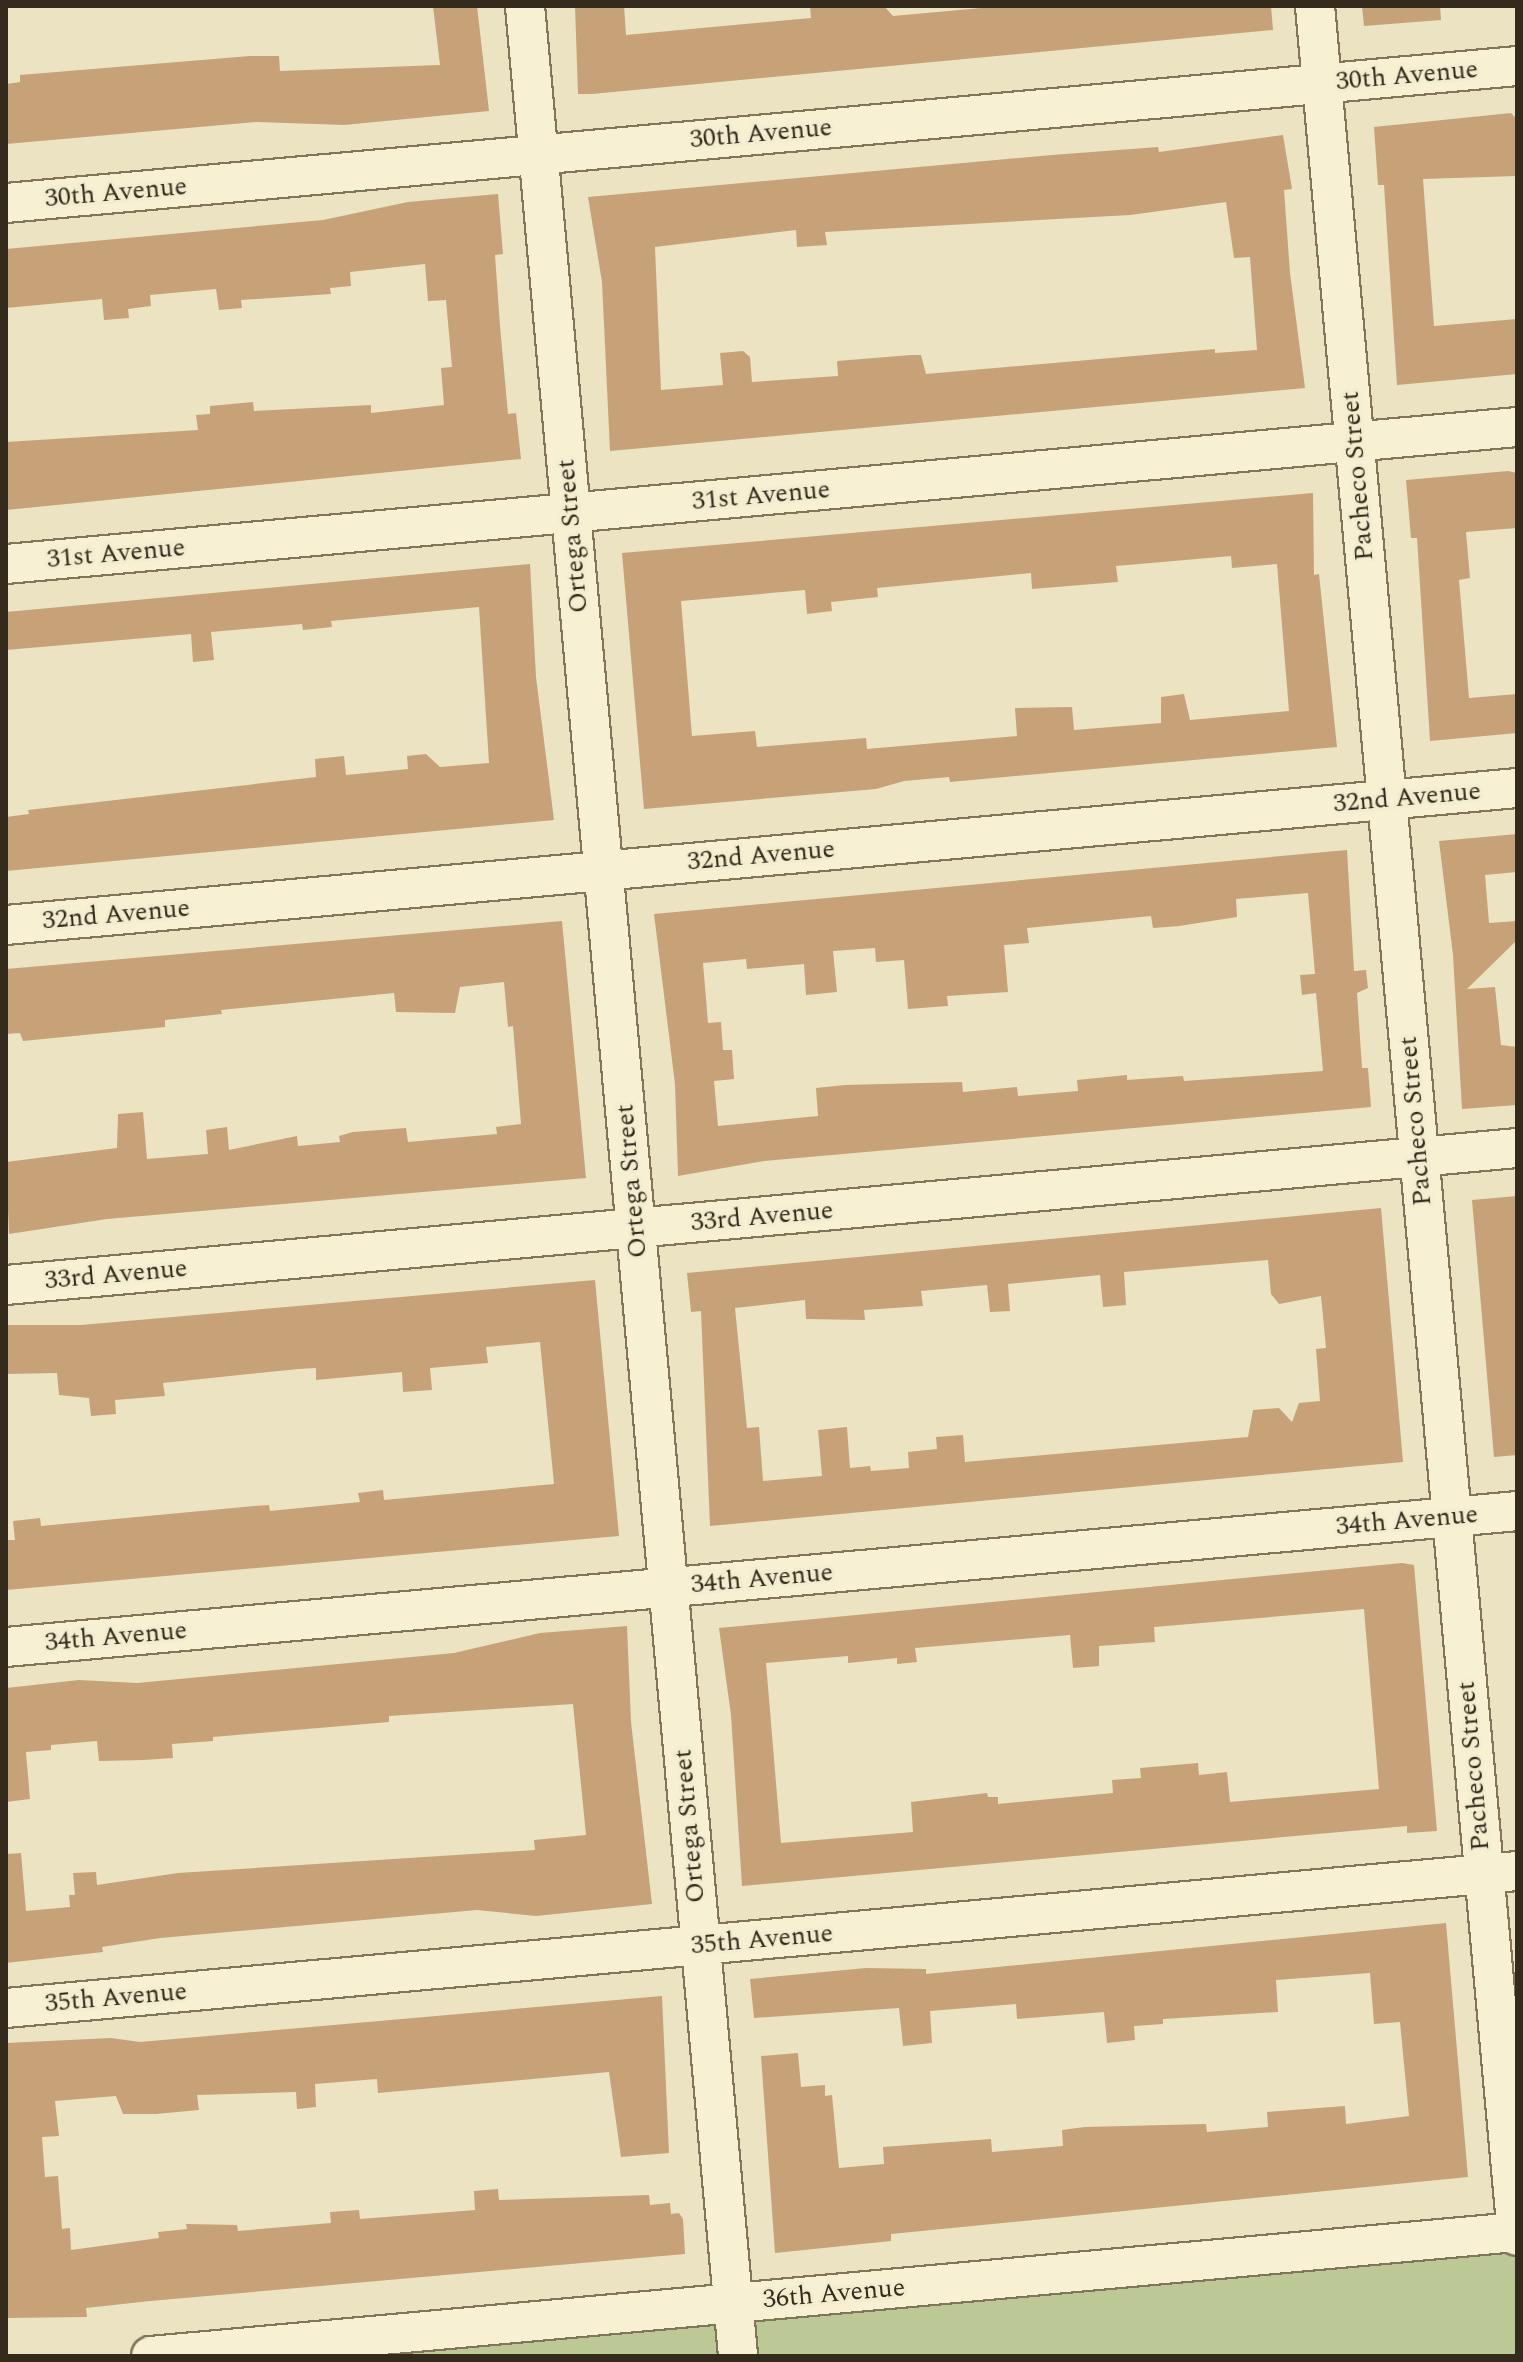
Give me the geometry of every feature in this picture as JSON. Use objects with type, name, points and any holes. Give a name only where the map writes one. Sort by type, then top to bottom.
[{"type":"street","name":"Ortega Street","points":[[525,6],[738,2356]]},
{"type":"street","name":"Pacheco Street","points":[[1315,6],[1452,1516],[1501,1872],[1517,2233]]},
{"type":"street","name":"30th Avenue","points":[[6,203],[1517,66]]},
{"type":"street","name":"31st Avenue","points":[[6,564],[1517,427]]},
{"type":"street","name":"32nd Avenue","points":[[6,925],[1517,788]]},
{"type":"street","name":"33rd Avenue","points":[[6,1285],[1517,1148]]},
{"type":"street","name":"34th Avenue","points":[[6,1647],[1517,1511]]},
{"type":"street","name":"35th Avenue","points":[[6,2008],[1501,1872]]},
{"type":"street","name":"36th Avenue","points":[[151,2356],[1517,2233]]},
{"type":"green space","points":[[1517,2232],[1517,2356],[154,2356]]},
{"type":"building","points":[[433,6],[477,6],[489,111],[344,125],[257,122],[6,144],[6,84],[20,82],[20,75],[250,56],[279,56],[280,71],[440,65]]},
{"type":"building","points":[[575,6],[624,6],[626,35],[811,18],[810,6],[884,6],[893,16],[1003,6],[1271,6],[1273,30],[578,94]]},
{"type":"building","points":[[1362,6],[1440,6],[1441,20],[1364,26]]},
{"type":"building","points":[[1511,113],[1517,119],[1517,176],[1423,179],[1434,326],[1517,319],[1517,374],[1397,385],[1384,185],[1378,185],[1374,127]]},
{"type":"building","points":[[1283,135],[1292,189],[1284,190],[1290,273],[1305,388],[610,451],[602,282],[588,197],[1052,155],[1158,147],[1159,152]],"holes":[[[1226,202],[1234,258],[1250,257],[1257,350],[1215,353],[1215,349],[926,374],[921,355],[911,355],[837,361],[838,376],[752,382],[750,357],[743,351],[720,353],[723,385],[661,390],[655,247],[796,230],[797,247],[827,245],[825,232],[1130,215]]]},
{"type":"building","points":[[498,194],[503,254],[495,255],[500,326],[508,414],[516,413],[521,459],[6,510],[6,442],[198,430],[196,415],[210,414],[210,406],[253,402],[254,411],[371,405],[371,413],[444,405],[441,368],[452,367],[446,300],[428,301],[425,264],[350,272],[351,286],[330,288],[331,294],[241,300],[242,308],[219,310],[216,289],[150,295],[151,306],[128,309],[129,318],[104,320],[102,299],[6,308],[6,249],[323,220],[408,202]]},
{"type":"building","points":[[1508,471],[1517,473],[1517,528],[1466,532],[1470,578],[1459,580],[1469,698],[1517,694],[1517,733],[1430,741],[1417,538],[1411,538],[1406,480]]},
{"type":"building","points":[[1313,493],[1314,575],[1319,574],[1337,747],[950,782],[949,777],[904,781],[876,789],[644,809],[622,553]],"holes":[[[1231,556],[1232,568],[1277,564],[1289,711],[1190,720],[1184,694],[1161,697],[1161,723],[1074,730],[1072,707],[1015,708],[1017,736],[867,749],[866,738],[757,747],[755,731],[692,736],[681,601],[805,590],[807,614],[832,611],[831,602],[878,597],[877,588],[1031,573],[1032,589],[1118,582],[1116,566]]]},
{"type":"building","points":[[530,564],[536,677],[554,820],[6,871],[6,817],[29,814],[28,810],[316,777],[315,759],[344,756],[346,775],[408,769],[407,756],[426,754],[440,767],[489,763],[479,607],[331,621],[332,627],[303,630],[302,624],[211,632],[214,660],[193,662],[191,634],[6,650],[6,612]]},
{"type":"building","points":[[1517,834],[1517,872],[1485,875],[1489,923],[1517,921],[1517,940],[1467,989],[1495,987],[1501,1045],[1517,1047],[1517,1105],[1462,1109],[1453,955],[1439,841]]},
{"type":"building","points":[[1347,850],[1354,971],[1366,970],[1368,988],[1357,993],[1362,1068],[1368,1068],[1371,1107],[764,1161],[678,1176],[675,1084],[654,914]],"holes":[[[1308,893],[1315,974],[1300,975],[1302,995],[1316,993],[1323,1071],[1184,1081],[1183,1076],[1127,1080],[1127,1075],[1077,1080],[1078,1091],[1018,1096],[1017,1087],[963,1092],[962,1082],[845,1085],[816,1088],[818,1116],[718,1126],[714,1081],[734,1079],[732,1050],[723,1050],[721,1022],[708,1023],[703,963],[746,959],[747,969],[804,964],[806,995],[837,992],[833,951],[875,948],[876,962],[904,960],[908,1009],[948,1006],[947,996],[1008,992],[1004,945],[1029,943],[1027,928],[1151,916],[1153,928],[1179,926],[1237,917],[1236,899]]]},
{"type":"building","points":[[562,921],[586,1178],[107,1219],[9,1234],[6,1162],[117,1148],[118,1114],[143,1112],[147,1159],[208,1154],[206,1130],[227,1127],[229,1150],[297,1136],[298,1146],[340,1142],[339,1136],[353,1132],[406,1128],[408,1142],[497,1134],[496,1127],[521,1124],[513,1026],[508,1027],[504,982],[460,987],[455,1013],[396,1012],[394,993],[221,1010],[222,1014],[165,1020],[165,1027],[23,1041],[20,1033],[6,1034],[6,969]]},
{"type":"building","points":[[1517,1196],[1517,1455],[1494,1457],[1472,1200]]},
{"type":"building","points":[[1381,1208],[1403,1462],[710,1526],[701,1311],[691,1312],[687,1273]],"holes":[[[1268,1260],[1271,1294],[1279,1304],[1321,1296],[1326,1348],[1316,1349],[1320,1401],[1299,1403],[1292,1422],[1279,1408],[1253,1410],[1248,1437],[965,1462],[963,1435],[936,1437],[937,1449],[908,1452],[909,1468],[871,1471],[870,1466],[850,1468],[847,1427],[818,1430],[822,1476],[763,1481],[759,1427],[747,1428],[735,1308],[805,1300],[806,1319],[865,1320],[864,1310],[923,1306],[921,1291],[987,1285],[990,1312],[1010,1311],[1008,1284],[1100,1275],[1103,1307],[1126,1305],[1124,1272]]]},
{"type":"building","points":[[595,1280],[619,1536],[6,1590],[6,1540],[15,1540],[13,1521],[40,1518],[41,1526],[269,1505],[270,1511],[360,1502],[358,1493],[383,1490],[384,1500],[554,1484],[540,1342],[486,1347],[488,1363],[430,1368],[432,1390],[403,1392],[402,1372],[316,1380],[316,1368],[298,1369],[163,1383],[165,1396],[115,1400],[116,1414],[91,1416],[89,1398],[59,1395],[57,1373],[6,1374],[6,1325],[81,1325]]},
{"type":"building","points":[[1402,1563],[1414,1565],[1437,1831],[1407,1833],[1407,1826],[742,1886],[731,1715],[719,1628]],"holes":[[[1364,1609],[1379,1789],[1230,1802],[1227,1772],[1199,1775],[1198,1763],[1140,1768],[1141,1778],[1112,1780],[1113,1793],[998,1804],[998,1797],[988,1797],[987,1793],[911,1802],[913,1832],[781,1843],[766,1663],[848,1656],[848,1663],[897,1658],[897,1664],[917,1662],[915,1648],[1070,1635],[1073,1668],[1099,1666],[1099,1646],[1155,1642],[1154,1627]]]},
{"type":"building","points":[[627,1626],[631,1722],[652,1904],[536,1916],[477,1910],[160,1938],[102,1947],[103,1952],[6,1963],[6,1854],[21,1853],[26,1911],[70,1907],[69,1895],[75,1895],[73,1873],[96,1872],[97,1885],[178,1873],[535,1850],[534,1840],[586,1835],[573,1704],[389,1716],[389,1722],[213,1737],[213,1741],[172,1744],[173,1758],[99,1761],[97,1741],[51,1745],[51,1750],[26,1752],[30,1799],[6,1802],[6,1688],[79,1680],[137,1683],[454,1653],[540,1633]]},
{"type":"building","points":[[1446,1923],[1468,2177],[891,2234],[891,2241],[775,2253],[761,2056],[798,2053],[801,2087],[825,2085],[825,2096],[832,2095],[839,2168],[884,2164],[883,2147],[991,2139],[992,2152],[1063,2146],[1062,2130],[1085,2127],[1206,2124],[1207,2132],[1268,2127],[1267,2112],[1345,2106],[1346,2124],[1409,2116],[1400,2022],[1374,2024],[1370,1973],[1276,1980],[1278,2012],[1163,2019],[1163,2024],[1134,2026],[1135,2040],[1107,2043],[1104,2012],[1017,2019],[1016,2004],[930,2011],[932,2043],[903,2046],[899,2008],[754,2018],[750,1979],[866,1968],[926,1969],[926,1974]]},
{"type":"building","points":[[662,1996],[669,2153],[621,2157],[609,2072],[378,2093],[377,2079],[315,2084],[316,2107],[297,2109],[296,2092],[197,2095],[199,2110],[156,2114],[123,2114],[116,2096],[55,2101],[59,2136],[42,2137],[45,2177],[58,2176],[62,2229],[70,2228],[71,2250],[159,2238],[158,2232],[187,2229],[186,2224],[237,2225],[238,2231],[331,2223],[330,2212],[359,2210],[360,2219],[475,2210],[474,2191],[498,2189],[499,2200],[649,2195],[650,2205],[670,2203],[671,2214],[679,2213],[683,2219],[685,2254],[150,2301],[86,2308],[87,2317],[6,2318],[6,2043],[111,2038],[140,2042]]}]
